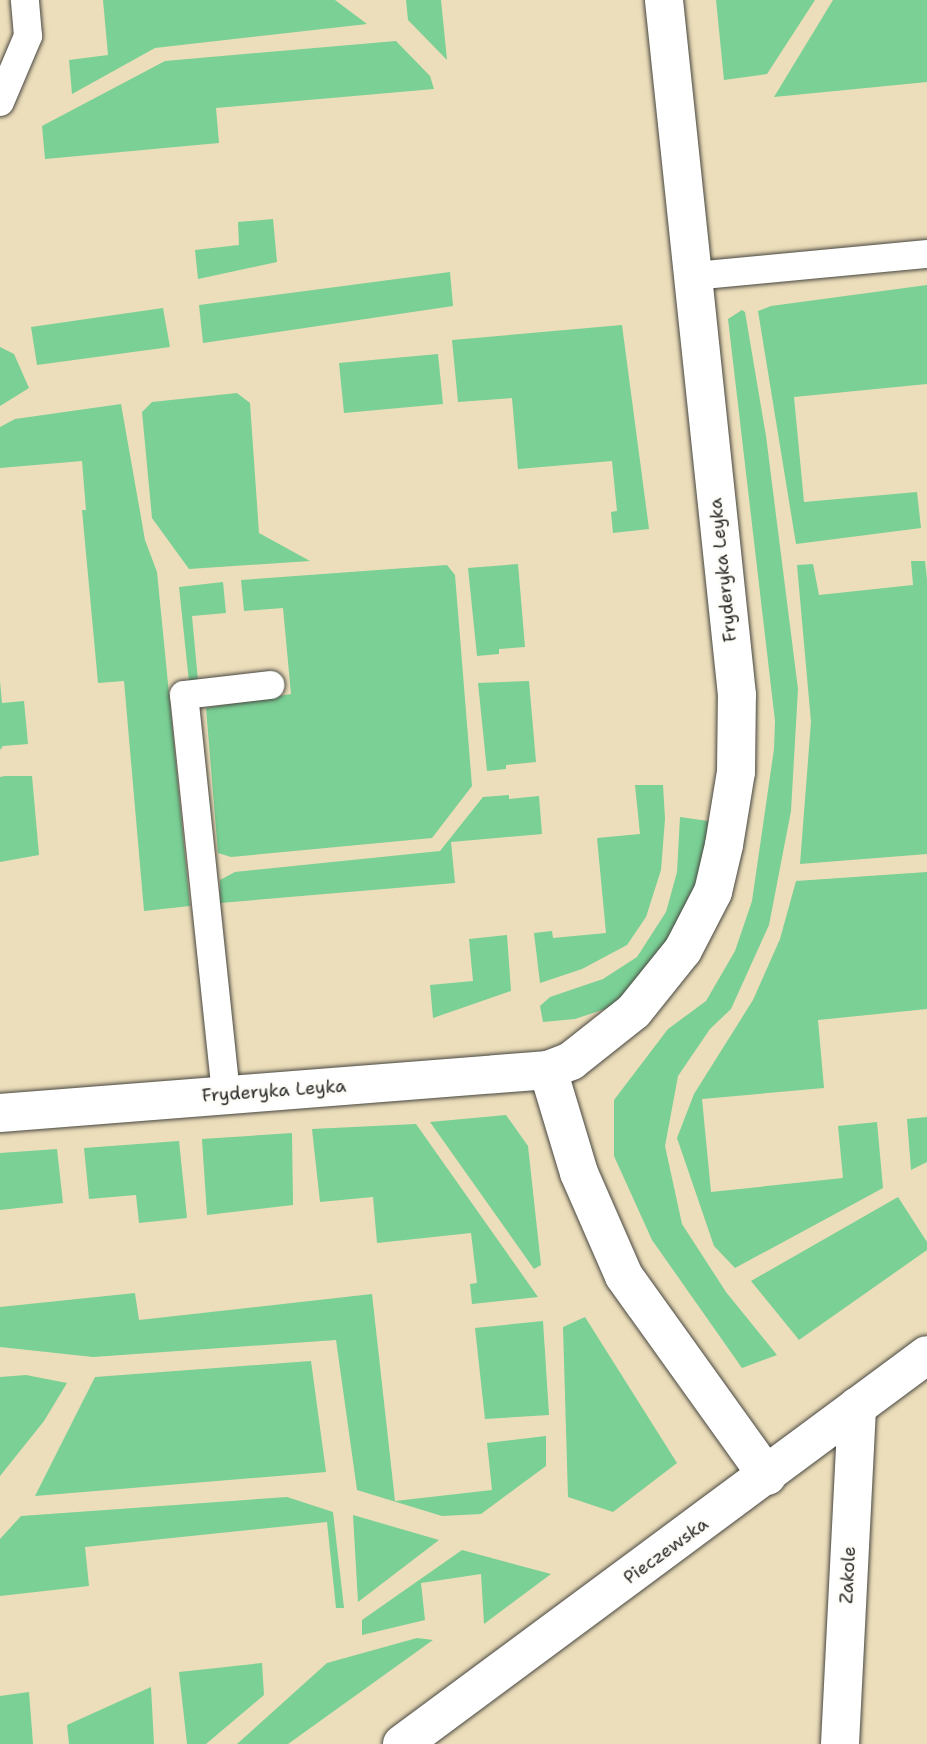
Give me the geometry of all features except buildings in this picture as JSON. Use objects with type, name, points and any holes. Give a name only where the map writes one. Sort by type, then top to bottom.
[{"type":"street","name":"Fryderyka Leyka","points":[[0,1113],[548,1070],[572,1061],[625,1019],[683,950],[713,891],[724,845],[736,772],[737,695],[664,0]]},
{"type":"street","points":[[548,1070],[579,1173],[624,1276],[766,1476]]},
{"type":"street","name":"Pieczewska","points":[[402,1744],[927,1355]]},
{"type":"street","name":"Zakole","points":[[841,1744],[858,1406]]},
{"type":"lane","points":[[0,102],[28,36],[25,0]]},
{"type":"lane","points":[[693,276],[927,254]]},
{"type":"lane","points":[[226,1094],[184,695],[270,685]]},
{"type":"green space","points":[[103,0],[335,0],[367,24],[155,48],[72,94],[69,60],[108,55]]},
{"type":"green space","points":[[406,0],[441,0],[447,60],[408,20]]},
{"type":"green space","points":[[716,0],[815,0],[767,74],[724,80]]},
{"type":"green space","points":[[833,0],[927,0],[927,82],[774,97]]},
{"type":"green space","points":[[396,41],[430,76],[434,89],[216,108],[219,143],[45,159],[42,126],[165,61]]},
{"type":"green space","points":[[273,219],[277,262],[198,279],[195,250],[239,245],[238,222]]},
{"type":"green space","points":[[450,272],[453,306],[203,343],[199,305]]},
{"type":"green space","points":[[927,285],[927,384],[794,397],[804,502],[917,492],[921,528],[796,544],[758,311],[771,306]]},
{"type":"green space","points":[[163,308],[170,347],[37,365],[31,327]]},
{"type":"green space","points":[[742,310],[745,312],[766,436],[798,689],[791,811],[769,925],[731,1009],[710,1029],[678,1076],[665,1146],[682,1224],[726,1292],[777,1355],[742,1368],[652,1240],[614,1156],[614,1100],[668,1029],[706,1001],[735,951],[752,901],[774,749],[775,721],[728,319]]},
{"type":"green space","points":[[622,325],[649,529],[613,533],[611,512],[617,511],[612,461],[518,469],[512,398],[458,402],[452,340]]},
{"type":"green space","points":[[0,347],[14,354],[29,388],[0,406]]},
{"type":"green space","points":[[438,354],[443,404],[344,413],[339,363]]},
{"type":"green space","points":[[237,393],[250,403],[259,533],[310,561],[189,569],[152,518],[142,412],[152,402]]},
{"type":"green space","points":[[121,404],[145,540],[157,572],[190,906],[144,911],[124,681],[98,683],[82,510],[86,510],[82,461],[0,468],[0,427],[15,419]]},
{"type":"green space","points":[[911,561],[925,561],[927,579],[927,854],[800,864],[811,722],[797,565],[813,564],[819,595],[913,585]]},
{"type":"green space","points":[[518,564],[525,647],[499,649],[499,654],[477,656],[468,568]]},
{"type":"green space","points":[[447,565],[455,575],[472,786],[432,838],[231,857],[218,853],[206,708],[291,694],[283,608],[244,611],[241,580]]},
{"type":"green space","points":[[223,582],[226,613],[192,616],[198,681],[189,682],[179,587]]},
{"type":"green space","points":[[0,681],[2,703],[24,701],[28,744],[3,746],[0,750]]},
{"type":"green space","points":[[529,681],[536,762],[506,765],[506,769],[487,771],[478,683]]},
{"type":"green space","points":[[32,776],[39,855],[0,862],[0,777]]},
{"type":"green space","points":[[635,785],[663,785],[665,819],[661,870],[646,917],[627,945],[582,969],[540,983],[534,933],[552,931],[553,938],[606,933],[597,838],[640,834]]},
{"type":"green space","points":[[509,795],[509,799],[539,796],[542,834],[451,842],[455,883],[220,903],[220,880],[235,872],[440,851],[483,797]]},
{"type":"green space","points":[[680,817],[715,822],[697,894],[640,982],[608,1008],[575,1019],[543,1022],[540,1006],[550,997],[603,979],[637,957],[666,912],[677,872]]},
{"type":"green space","points":[[927,872],[927,1009],[818,1020],[824,1088],[702,1099],[711,1192],[843,1178],[838,1126],[877,1122],[883,1188],[735,1268],[714,1246],[677,1138],[694,1094],[753,1000],[780,939],[796,881]]},
{"type":"green space","points":[[507,935],[511,991],[433,1018],[430,985],[473,981],[469,939]]},
{"type":"green space","points":[[506,1115],[528,1146],[541,1265],[534,1269],[430,1122]]},
{"type":"green space","points":[[927,1117],[927,1162],[911,1170],[907,1119]]},
{"type":"green space","points":[[416,1124],[538,1297],[472,1304],[470,1284],[477,1283],[471,1233],[377,1243],[373,1197],[320,1202],[312,1129]]},
{"type":"green space","points":[[292,1133],[293,1205],[207,1215],[202,1139]]},
{"type":"green space","points":[[179,1141],[187,1218],[139,1223],[136,1195],[89,1199],[84,1148]]},
{"type":"green space","points":[[57,1149],[63,1203],[0,1210],[0,1153]]},
{"type":"green space","points":[[898,1197],[927,1242],[927,1250],[799,1340],[751,1281]]},
{"type":"green space","points":[[135,1293],[139,1320],[372,1294],[395,1501],[492,1490],[487,1443],[546,1436],[546,1466],[481,1514],[442,1516],[357,1490],[336,1340],[93,1357],[0,1347],[0,1307]]},
{"type":"green space","points":[[585,1317],[677,1463],[613,1512],[568,1497],[563,1327]]},
{"type":"green space","points":[[543,1321],[549,1415],[485,1419],[475,1328]]},
{"type":"green space","points":[[311,1361],[326,1472],[35,1496],[95,1377]]},
{"type":"green space","points":[[26,1375],[67,1383],[44,1421],[0,1476],[0,1377]]},
{"type":"green space","points":[[287,1497],[333,1512],[344,1608],[336,1608],[327,1522],[85,1547],[89,1586],[0,1596],[0,1539],[21,1516]]},
{"type":"green space","points":[[353,1515],[439,1540],[358,1602]]},
{"type":"green space","points":[[462,1550],[551,1574],[484,1624],[481,1574],[421,1583],[425,1620],[362,1635],[362,1620]]},
{"type":"green space","points":[[417,1638],[433,1640],[288,1744],[237,1744],[327,1663]]},
{"type":"green space","points":[[262,1663],[264,1695],[206,1744],[187,1744],[179,1672]]},
{"type":"green space","points":[[151,1687],[154,1744],[69,1744],[67,1725]]},
{"type":"green space","points":[[29,1692],[33,1744],[0,1744],[0,1696]]}]
